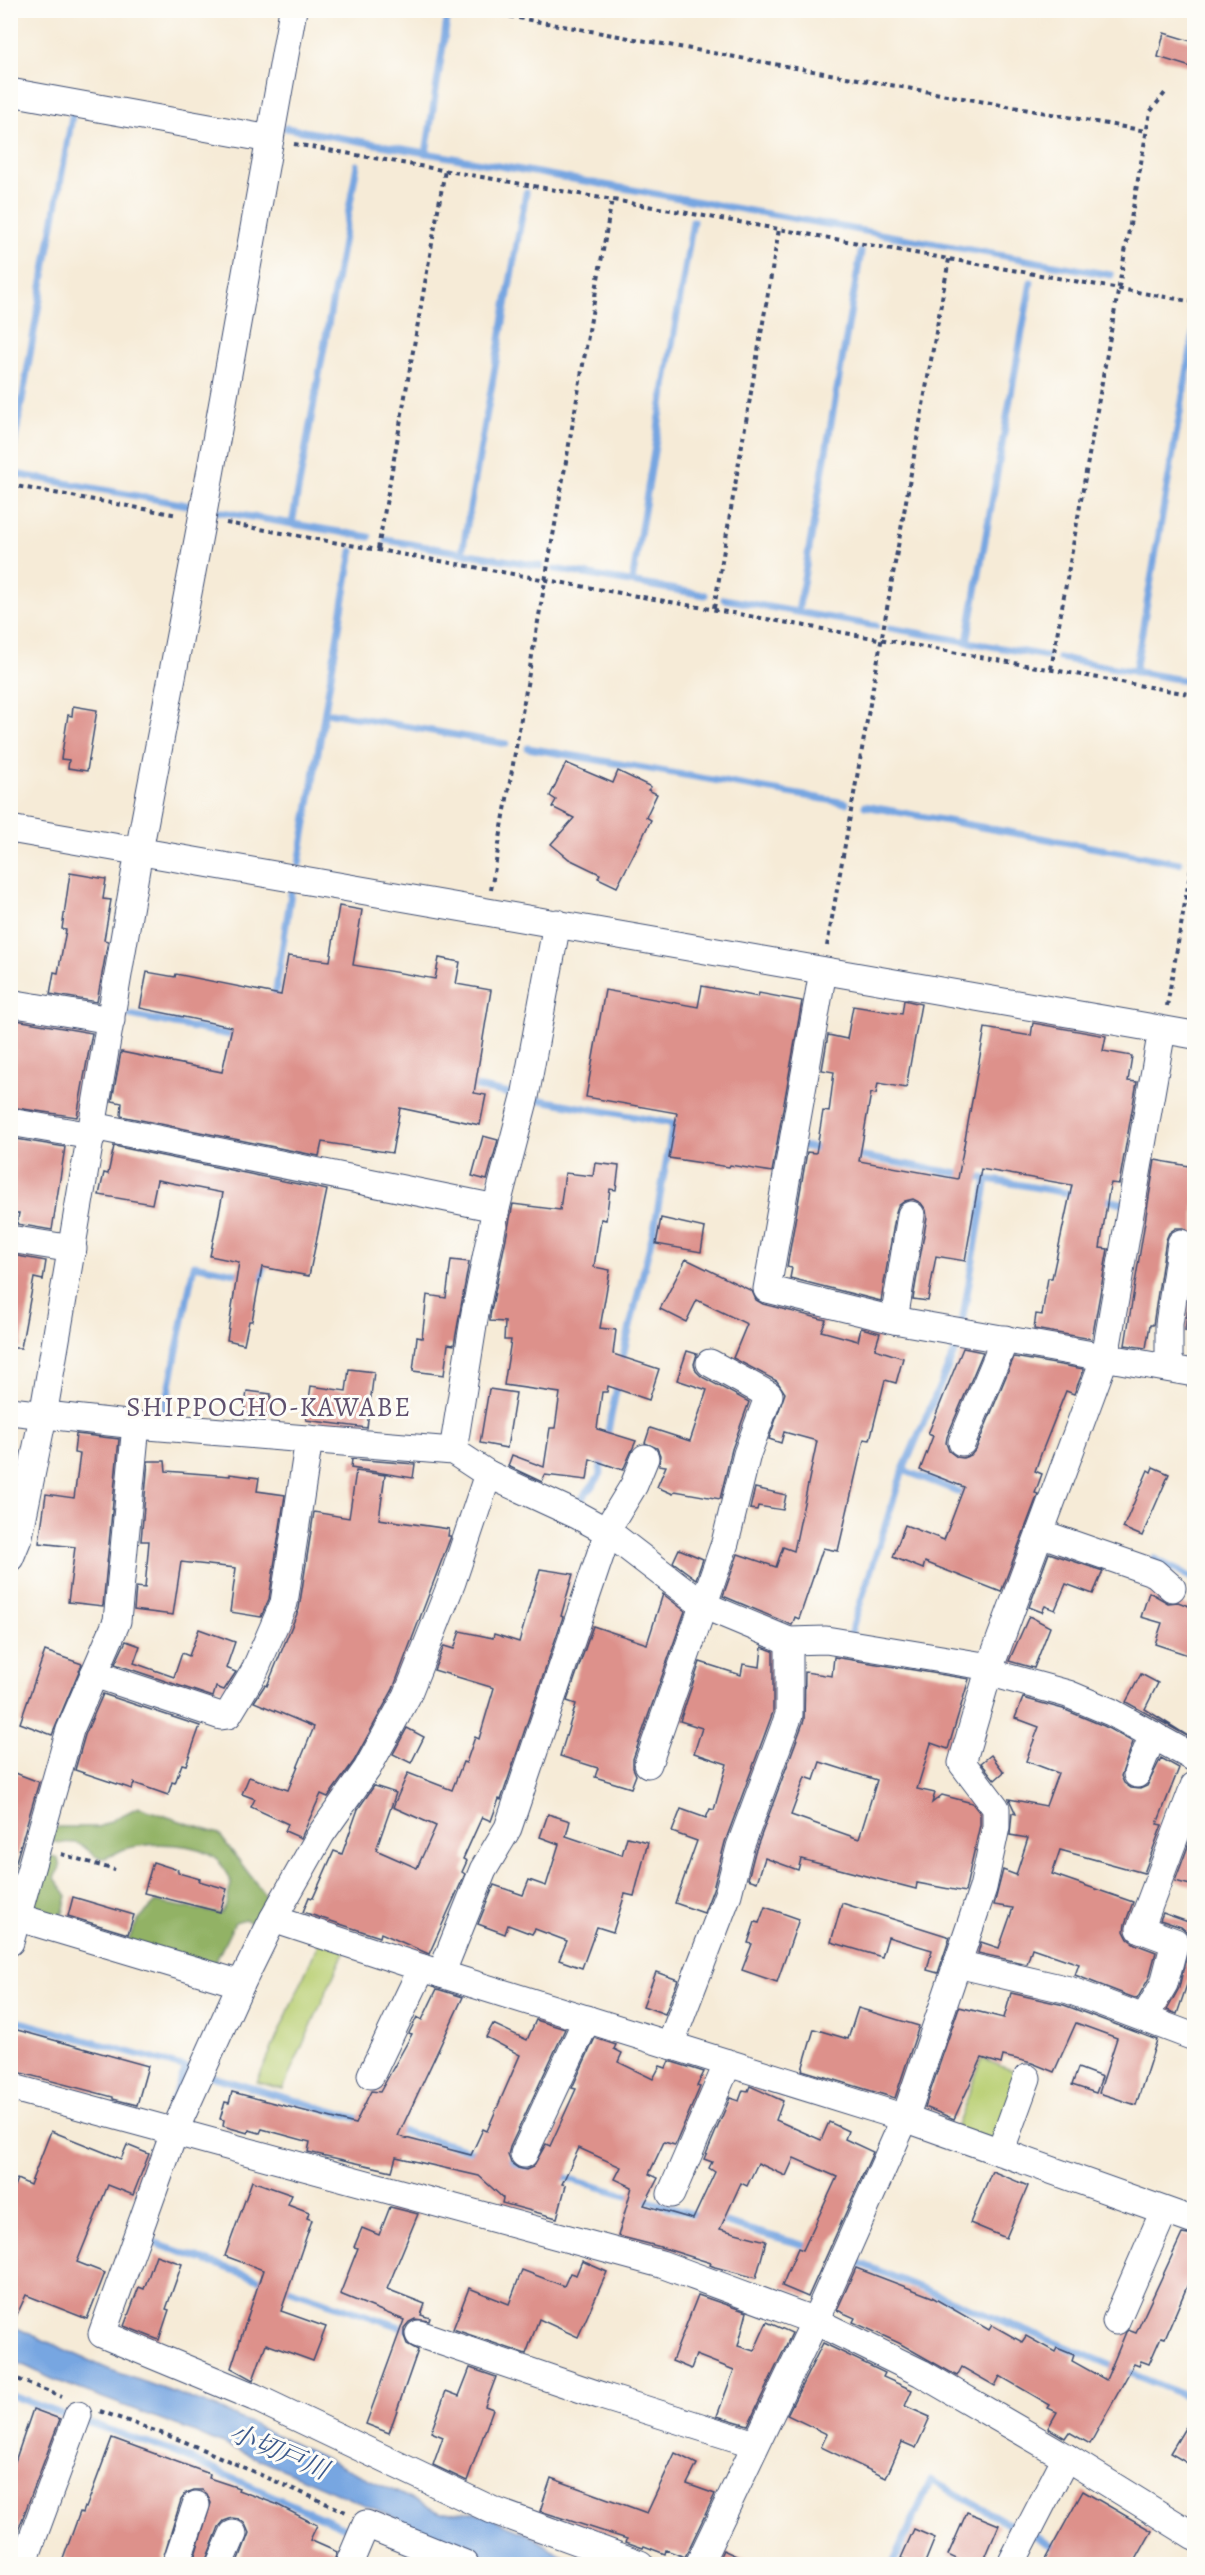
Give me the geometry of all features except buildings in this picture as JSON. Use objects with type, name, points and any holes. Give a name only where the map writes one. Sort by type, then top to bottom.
[{"type":"street","points":[[10,1558],[19,1536],[44,1416],[140,851],[202,519],[292,10]]},
{"type":"street","points":[[10,92],[270,139]]},
{"type":"street","points":[[10,829],[1194,1035]]},
{"type":"street","points":[[453,1451],[475,1313],[496,1208],[525,1097],[557,923]]},
{"type":"street","points":[[823,971],[767,1289],[894,1320],[1182,1371],[1169,1324],[1181,1243]]},
{"type":"street","points":[[10,1003],[111,1020]]},
{"type":"street","points":[[699,2565],[815,2321],[904,2118],[983,1888],[996,1827],[996,1808],[962,1763],[989,1670],[1105,1357],[1162,1030]]},
{"type":"street","points":[[10,1122],[93,1131],[496,1208]]},
{"type":"street","points":[[894,1320],[911,1215]]},
{"type":"street","points":[[10,1239],[73,1250]]},
{"type":"street","points":[[962,1442],[1005,1339]]},
{"type":"street","points":[[648,1764],[725,1543],[747,1454],[769,1395],[710,1363]]},
{"type":"street","points":[[10,1411],[136,1425],[453,1451],[488,1474],[607,1531],[703,1605],[789,1641],[826,1640],[989,1670],[1068,1694],[1111,1712],[1194,1758]]},
{"type":"street","points":[[136,1425],[117,1621],[70,1730],[38,1846],[13,1925],[241,1984]]},
{"type":"street","points":[[94,1674],[221,1716],[228,1715],[254,1672],[284,1603],[309,1440]]},
{"type":"street","points":[[371,2075],[432,1971],[483,1870],[508,1828],[607,1531],[634,1485],[645,1458]]},
{"type":"street","points":[[488,1474],[452,1582],[407,1696],[367,1769],[321,1834],[273,1919],[241,1984],[175,2130],[102,2334],[254,2397],[492,2510],[640,2565]]},
{"type":"street","points":[[1040,1533],[1155,1573],[1172,1588]]},
{"type":"street","points":[[670,2045],[728,1894],[740,1847],[789,1715],[789,1641]]},
{"type":"street","points":[[1137,1774],[1153,1735]]},
{"type":"street","points":[[1144,2018],[1164,1984],[1175,1942],[1140,1929],[1194,1786]]},
{"type":"street","points":[[273,1919],[904,2118],[1194,2221]]},
{"type":"street","points":[[957,1964],[1069,1990],[1194,2037]]},
{"type":"street","points":[[524,2154],[587,2019]]},
{"type":"street","points":[[671,2194],[728,2063]]},
{"type":"street","points":[[1000,2152],[1027,2078]]},
{"type":"street","points":[[10,2087],[661,2264],[815,2321],[921,2373],[1066,2457],[1194,2536]]},
{"type":"street","points":[[1116,2320],[1164,2211]]},
{"type":"street","points":[[419,2334],[605,2397],[755,2444]]},
{"type":"street","points":[[23,2565],[79,2407]]},
{"type":"street","points":[[1011,2565],[1066,2457]]},
{"type":"street","points":[[176,2565],[196,2505]]},
{"type":"street","points":[[349,2565],[366,2524],[465,2565]]},
{"type":"street","points":[[220,2565],[232,2534]]},
{"type":"path","points":[[474,10],[1146,131]]},
{"type":"path","points":[[1051,669],[1146,131],[1150,112],[1165,93]]},
{"type":"path","points":[[270,139],[1194,302]]},
{"type":"path","points":[[378,549],[445,170]]},
{"type":"path","points":[[487,911],[612,199]]},
{"type":"path","points":[[714,608],[780,229]]},
{"type":"path","points":[[823,971],[949,259]]},
{"type":"path","points":[[10,485],[714,608],[1194,695]]},
{"type":"path","points":[[1162,1030],[1194,851]]},
{"type":"path","points":[[38,1846],[115,1870]]},
{"type":"path","points":[[10,2376],[79,2407],[183,2441],[361,2518],[366,2524]]},
{"type":"green space","points":[[138,1807],[219,1834],[271,1903],[259,1928],[245,1919],[235,1922],[214,1965],[127,1943],[138,1920],[156,1902],[221,1914],[226,1905],[231,1884],[218,1860],[199,1849],[160,1844],[125,1849],[100,1858],[77,1844],[50,1841],[49,1834],[58,1827],[99,1827]]},
{"type":"green space","points":[[40,1852],[58,1858],[60,1867],[55,1878],[67,1896],[63,1913],[57,1916],[44,1912],[30,1900]]},
{"type":"green space","points":[[319,1942],[345,1950],[283,2089],[257,2082]]},
{"type":"green space","points":[[982,2059],[1022,2074],[996,2144],[956,2129]]},
{"type":"water","name":"小切戸川","points":[[10,2325],[108,2369],[220,2409],[441,2513],[476,2512],[526,2533],[566,2558],[582,2564],[503,2564],[195,2432],[52,2379],[11,2359]]},
{"type":"waterway","points":[[426,153],[448,14]]},
{"type":"waterway","points":[[10,468],[73,111]]},
{"type":"waterway","points":[[286,128],[1111,275]]},
{"type":"waterway","points":[[292,524],[357,165]]},
{"type":"waterway","points":[[462,553],[526,193]]},
{"type":"waterway","points":[[632,582],[693,221]]},
{"type":"waterway","points":[[798,612],[861,252]]},
{"type":"waterway","points":[[967,642],[1031,282]]},
{"type":"waterway","points":[[1135,672],[1194,332]]},
{"type":"waterway","points":[[10,473],[187,505]]},
{"type":"waterway","points":[[217,511],[369,537]]},
{"type":"waterway","points":[[386,540],[540,566]]},
{"type":"waterway","points":[[299,864],[352,551]]},
{"type":"waterway","points":[[555,569],[705,595]]},
{"type":"waterway","points":[[724,599],[876,626]]},
{"type":"waterway","points":[[890,628],[1046,656]]},
{"type":"waterway","points":[[1059,658],[1194,682]]},
{"type":"waterway","points":[[331,713],[506,744]]},
{"type":"waterway","points":[[528,748],[846,803]]},
{"type":"waterway","points":[[865,806],[1179,863]]},
{"type":"waterway","points":[[274,1002],[291,893]]},
{"type":"waterway","points":[[130,1015],[239,1037]]},
{"type":"waterway","points":[[467,1085],[515,1095]]},
{"type":"waterway","points":[[535,1099],[675,1124]]},
{"type":"waterway","points":[[621,1364],[655,1224],[673,1123]]},
{"type":"waterway","points":[[802,1146],[824,1150]]},
{"type":"waterway","points":[[853,1155],[1078,1195]]},
{"type":"waterway","points":[[962,1323],[987,1179]]},
{"type":"waterway","points":[[1101,1199],[1122,1203]]},
{"type":"waterway","points":[[164,1415],[194,1265],[261,1278],[265,1260]]},
{"type":"waterway","points":[[958,1344],[903,1470],[970,1496]]},
{"type":"waterway","points":[[606,1441],[618,1381]]},
{"type":"waterway","points":[[579,1502],[599,1477],[603,1455]]},
{"type":"waterway","points":[[851,1632],[903,1470]]},
{"type":"waterway","points":[[1154,1559],[1194,1579]]},
{"type":"waterway","points":[[10,2019],[190,2069]]},
{"type":"waterway","points":[[170,2107],[186,2068]]},
{"type":"waterway","points":[[210,2076],[367,2121]]},
{"type":"waterway","points":[[392,2128],[479,2153]]},
{"type":"waterway","points":[[504,2160],[540,2170]]},
{"type":"waterway","points":[[556,2175],[704,2217]]},
{"type":"waterway","points":[[715,2220],[814,2248]]},
{"type":"waterway","points":[[148,2241],[268,2282]]},
{"type":"waterway","points":[[857,2262],[1194,2399]]},
{"type":"waterway","points":[[282,2287],[413,2331]]},
{"type":"waterway","points":[[10,2395],[67,2416]]},
{"type":"waterway","points":[[86,2422],[174,2452],[351,2531]]},
{"type":"waterway","points":[[893,2564],[931,2480],[1020,2530]]},
{"type":"waterway","points":[[1035,2536],[1060,2551]]},
{"type":"district","name":"SHIPPOCHO-KAWABE","points":[[269,1407]]}]
